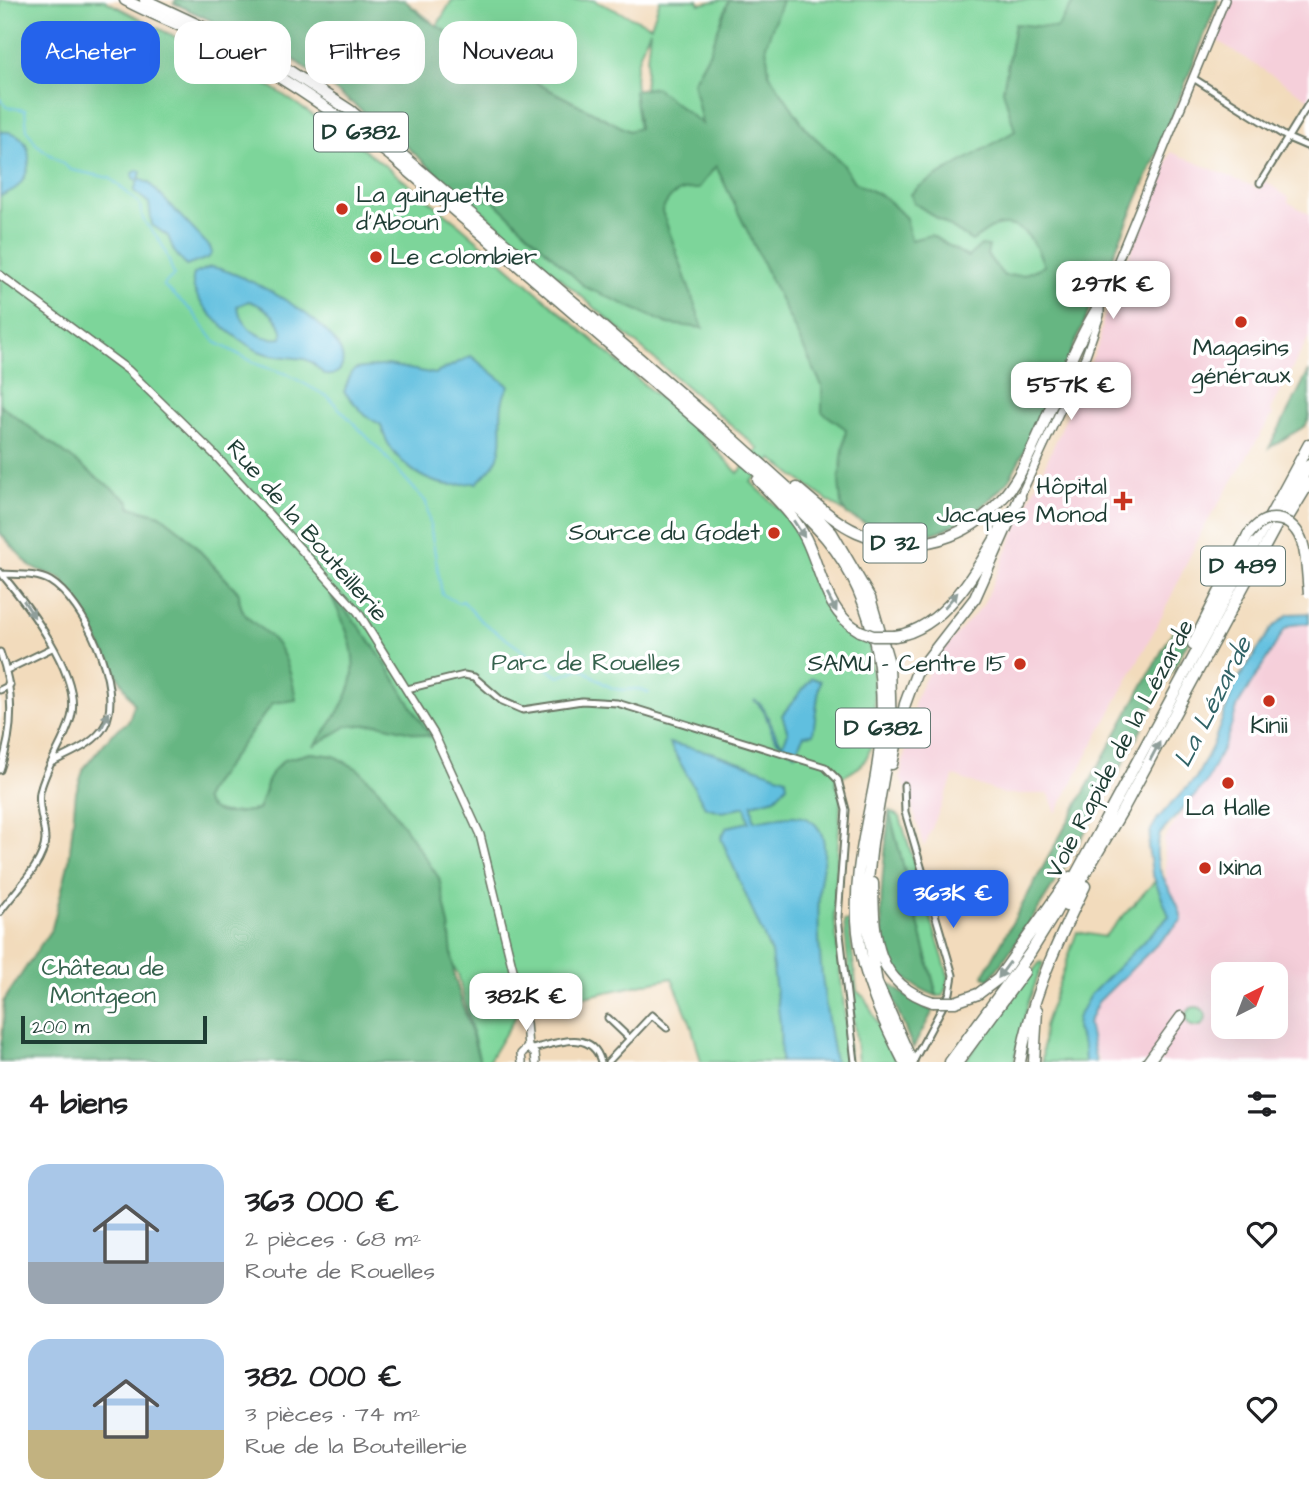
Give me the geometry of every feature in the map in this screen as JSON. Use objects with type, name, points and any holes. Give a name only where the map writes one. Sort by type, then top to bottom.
[{"type":"highway","name":"D 6382","points":[[125,0],[269,70],[345,120],[799,498],[832,533],[861,578],[878,620],[889,663],[891,733],[866,899],[869,948],[877,983],[909,1060]]},
{"type":"highway","name":"D 6382","points":[[145,0],[271,59],[351,111],[726,439],[827,539],[853,582],[870,625],[880,664],[883,733],[861,852],[858,932],[870,986],[909,1060]]},
{"type":"highway","name":"D 32","points":[[726,439],[835,519],[856,531],[900,544],[929,544],[949,537],[969,528],[982,517],[1019,474],[1100,304]]},
{"type":"highway","name":"D 32","points":[[726,439],[796,522],[806,539],[831,604],[848,624],[873,636],[895,636],[917,631],[936,616],[978,566],[1020,497]]},
{"type":"highway","name":"Voie Rapide de la Lézarde","points":[[950,1062],[1045,931],[1309,444]]},
{"type":"highway","name":"Voie Rapide de la Lézarde","points":[[958,1062],[1034,957],[1122,811],[1309,465]]},
{"type":"highway","points":[[1223,625],[1309,483]]},
{"type":"highway","points":[[1020,497],[975,598],[928,657],[911,684],[872,846],[874,934],[879,954],[900,984],[910,993],[933,1002],[955,1002],[978,994],[998,979],[1087,855]]},
{"type":"highway","points":[[1177,687],[1193,645],[1248,534],[1264,520],[1275,518],[1297,529],[1304,542],[1309,593]]},
{"type":"highway","name":"D 489","points":[[1020,1062],[1030,1011],[1061,935],[1122,811]]},
{"type":"highway","points":[[1034,1062],[1037,1006],[1061,935]]},
{"type":"highway","points":[[1148,1062],[1181,1017]]},
{"type":"street","name":"D 32","points":[[1020,497],[1086,355],[1100,315],[1100,304],[1225,0]]},
{"type":"street","points":[[1193,78],[1288,138],[1309,147]]},
{"type":"street","points":[[1260,183],[1309,103]]},
{"type":"street","name":"Rue de la Bouteillerie","points":[[0,275],[128,369],[213,453],[358,612],[443,752],[480,835],[530,1048],[536,1062]]},
{"type":"street","points":[[0,573],[21,597],[52,648],[63,668],[73,700],[71,720],[40,793],[44,847],[0,912]]},
{"type":"street","points":[[0,573],[37,576],[56,585],[92,637],[111,687],[110,712],[99,734],[53,762]]},
{"type":"street","points":[[6,670],[52,648]]},
{"type":"street","points":[[0,652],[10,685],[9,740],[0,770]]},
{"type":"street","points":[[407,689],[464,675],[474,677],[502,701],[523,710],[582,701],[617,703],[825,767],[839,783],[846,810],[838,917],[855,1062]]},
{"type":"street","points":[[0,690],[10,685]]},
{"type":"street","points":[[904,785],[905,812],[953,975],[950,993],[909,1060]]},
{"type":"street","points":[[608,1062],[652,1015],[667,1028]]},
{"type":"street","points":[[608,1018],[630,1039]]},
{"type":"street","points":[[522,1062],[522,1051],[574,1039],[589,1042],[601,1062]]},
{"type":"shaded area","points":[[1230,0],[1309,0],[1309,99],[1215,39]]},
{"type":"shaded area","name":"Hôpital Jacques Monod","points":[[1171,152],[1259,189],[1265,181],[1289,198],[1288,202],[1309,214],[1309,337],[1270,410],[1273,414],[1200,534],[1161,618],[1056,813],[1049,794],[1004,794],[954,776],[924,847],[906,787],[900,778],[916,697],[935,659],[983,605],[1099,343],[1103,320]]},
{"type":"shaded area","name":"La Lézarde","points":[[1309,619],[1309,1062],[1099,1062],[1086,1027],[1100,999],[1182,916],[1166,880],[1164,839],[1204,780],[1239,693],[1284,621]]},
{"type":"green space","name":"Parc de Rouelles","points":[[0,0],[104,0],[144,21],[21,21],[21,84],[160,84],[160,29],[174,36],[174,84],[265,84],[273,88],[370,154],[449,216],[699,432],[738,473],[759,449],[388,130],[326,84],[425,84],[425,21],[305,21],[305,68],[291,58],[291,21],[212,21],[174,3],[176,0],[404,0],[437,26],[439,23],[439,84],[577,84],[577,21],[440,21],[452,0],[593,0],[651,26],[660,0],[698,0],[700,4],[720,0],[1218,0],[1160,147],[1009,480],[976,511],[946,529],[917,535],[889,532],[861,521],[772,459],[751,482],[792,523],[829,608],[852,632],[869,641],[874,686],[872,739],[862,764],[835,781],[841,796],[834,914],[850,1062],[701,1062],[691,1024],[672,978],[519,1011],[488,1062],[480,1062],[458,974],[451,962],[449,925],[413,843],[396,816],[334,756],[311,753],[284,760],[271,774],[258,810],[227,813],[208,806],[204,799],[210,787],[273,703],[276,643],[251,622],[242,609],[239,593],[182,532],[160,515],[130,507],[0,404]],"holes":[[[650,30],[642,111],[638,100],[636,70]]]},
{"type":"green space","points":[[176,0],[404,0],[425,19],[439,27],[439,84],[539,84],[629,131],[639,128],[634,91],[655,87],[702,124],[693,82],[710,51],[729,0],[782,0],[766,45],[769,74],[807,130],[843,164],[854,182],[886,198],[906,218],[911,240],[931,235],[968,257],[981,245],[989,246],[987,255],[1004,276],[1023,275],[1044,266],[1033,243],[1022,230],[1006,225],[997,226],[972,241],[914,203],[911,194],[920,186],[1015,131],[1003,90],[1015,24],[1057,28],[1075,0],[1218,0],[1160,147],[1049,403],[1009,480],[976,513],[946,529],[927,535],[896,538],[847,515],[841,504],[839,480],[846,429],[822,412],[822,386],[716,166],[698,189],[676,193],[662,211],[703,328],[668,324],[585,287],[493,200],[465,199],[388,130],[326,84],[425,84],[425,21],[305,21],[305,68],[291,58],[291,21],[212,21],[174,3]]},
{"type":"green space","points":[[1309,371],[1309,419],[1305,426],[1269,448]]},
{"type":"green space","name":"Château de Montgeon","points":[[0,405],[130,502],[130,507],[160,515],[182,532],[239,593],[242,610],[247,616],[276,643],[287,663],[296,700],[273,703],[210,787],[204,799],[208,806],[220,812],[258,810],[271,773],[284,760],[311,753],[334,756],[358,769],[379,790],[439,878],[449,925],[454,975],[480,1062],[0,1062],[3,1002],[52,928],[69,861],[76,792],[84,768],[112,734],[129,721],[134,704],[62,579],[31,567],[0,533]]},
{"type":"green space","points":[[331,596],[373,646],[431,737],[378,724],[347,726],[314,746],[341,707],[353,674],[350,640]]},
{"type":"green space","points":[[1175,627],[1192,634],[1072,855],[989,980],[983,976]]},
{"type":"green space","points":[[889,811],[900,817],[949,978],[943,996],[937,996]]},
{"type":"green space","points":[[889,811],[937,996],[906,979],[894,967],[886,951],[881,899]]},
{"type":"green space","points":[[1154,882],[1163,884],[1178,912],[1096,995],[1083,1023],[1085,1062],[1042,1062],[1044,1026],[1077,932],[1104,937]]},
{"type":"green space","points":[[844,921],[848,921],[857,991],[865,998],[897,1062],[858,1062]]},
{"type":"green space","points":[[1040,962],[1043,963],[1028,1003],[1014,1062],[964,1062]]},
{"type":"green space","points":[[885,980],[915,1003],[933,1011],[913,1048]]},
{"type":"green space","points":[[1196,1007],[1203,1010],[1206,1017],[1203,1024],[1196,1027],[1189,1024],[1186,1017],[1189,1010]]},
{"type":"water","points":[[0,132],[19,136],[25,142],[29,159],[28,168],[20,184],[0,196]]},
{"type":"water","points":[[138,170],[141,172],[139,179],[149,183],[210,247],[212,253],[208,258],[186,266],[174,251],[168,236],[152,225],[149,203],[134,191],[138,180],[134,180],[132,174]]},
{"type":"water","points":[[210,267],[225,271],[270,291],[294,306],[333,339],[342,355],[340,370],[334,374],[325,374],[309,361],[266,354],[241,340],[216,320],[197,296],[193,285],[194,274]],"holes":[[[249,301],[277,320],[282,338],[259,335],[243,321],[237,306]]]},
{"type":"water","points":[[471,356],[509,386],[502,403],[498,457],[477,483],[450,485],[438,483],[416,473],[390,447],[381,425],[366,416],[344,392],[351,373],[356,369],[388,365],[435,374]]},
{"type":"water","points":[[1309,613],[1309,623],[1292,625],[1285,629],[1238,705],[1226,741],[1206,783],[1160,834],[1157,859],[1182,920],[1098,1002],[1088,1023],[1096,1062],[1085,1062],[1084,1047],[1076,1029],[1077,1018],[1090,995],[1169,916],[1152,873],[1148,847],[1151,830],[1158,818],[1196,778],[1212,747],[1235,684],[1272,628],[1289,614]]},
{"type":"water","points":[[812,678],[820,681],[813,734],[804,735],[795,753],[780,744],[775,738],[764,713],[754,700],[763,708],[783,744],[788,733],[782,715]]},
{"type":"water","points":[[669,743],[714,753],[786,778],[787,786],[775,798],[752,804],[754,821],[786,816],[803,817],[816,825],[821,832],[824,858],[818,914],[820,956],[835,1062],[781,1062],[780,1023],[771,953],[721,838],[727,827],[749,822],[745,806],[723,812],[705,807]]},
{"type":"waterway","points":[[0,98],[6,107],[25,110],[27,130],[36,144],[71,170],[110,178],[140,204],[143,218],[163,247],[174,275],[163,285],[192,311],[215,342],[259,365],[287,374],[328,397],[426,502],[442,594],[458,603],[463,601],[480,620],[559,677],[581,668],[612,688],[640,689],[649,693]]},
{"type":"place","name":"La guinguette d'Aboun","points":[[342,209]]},
{"type":"place","name":"Le colombier","points":[[376,257]]},
{"type":"place","name":"Magasins généraux","points":[[1241,322]]},
{"type":"place","name":"Hôpital Jacques Monod","points":[[1123,501]]},
{"type":"place","name":"Source du Godet","points":[[774,533]]},
{"type":"place","name":"SAMU - Centre 15","points":[[1020,664]]},
{"type":"place","name":"Kinii","points":[[1269,701]]},
{"type":"place","name":"La Halle","points":[[1228,783]]},
{"type":"place","name":"Ixina","points":[[1205,868]]}]
